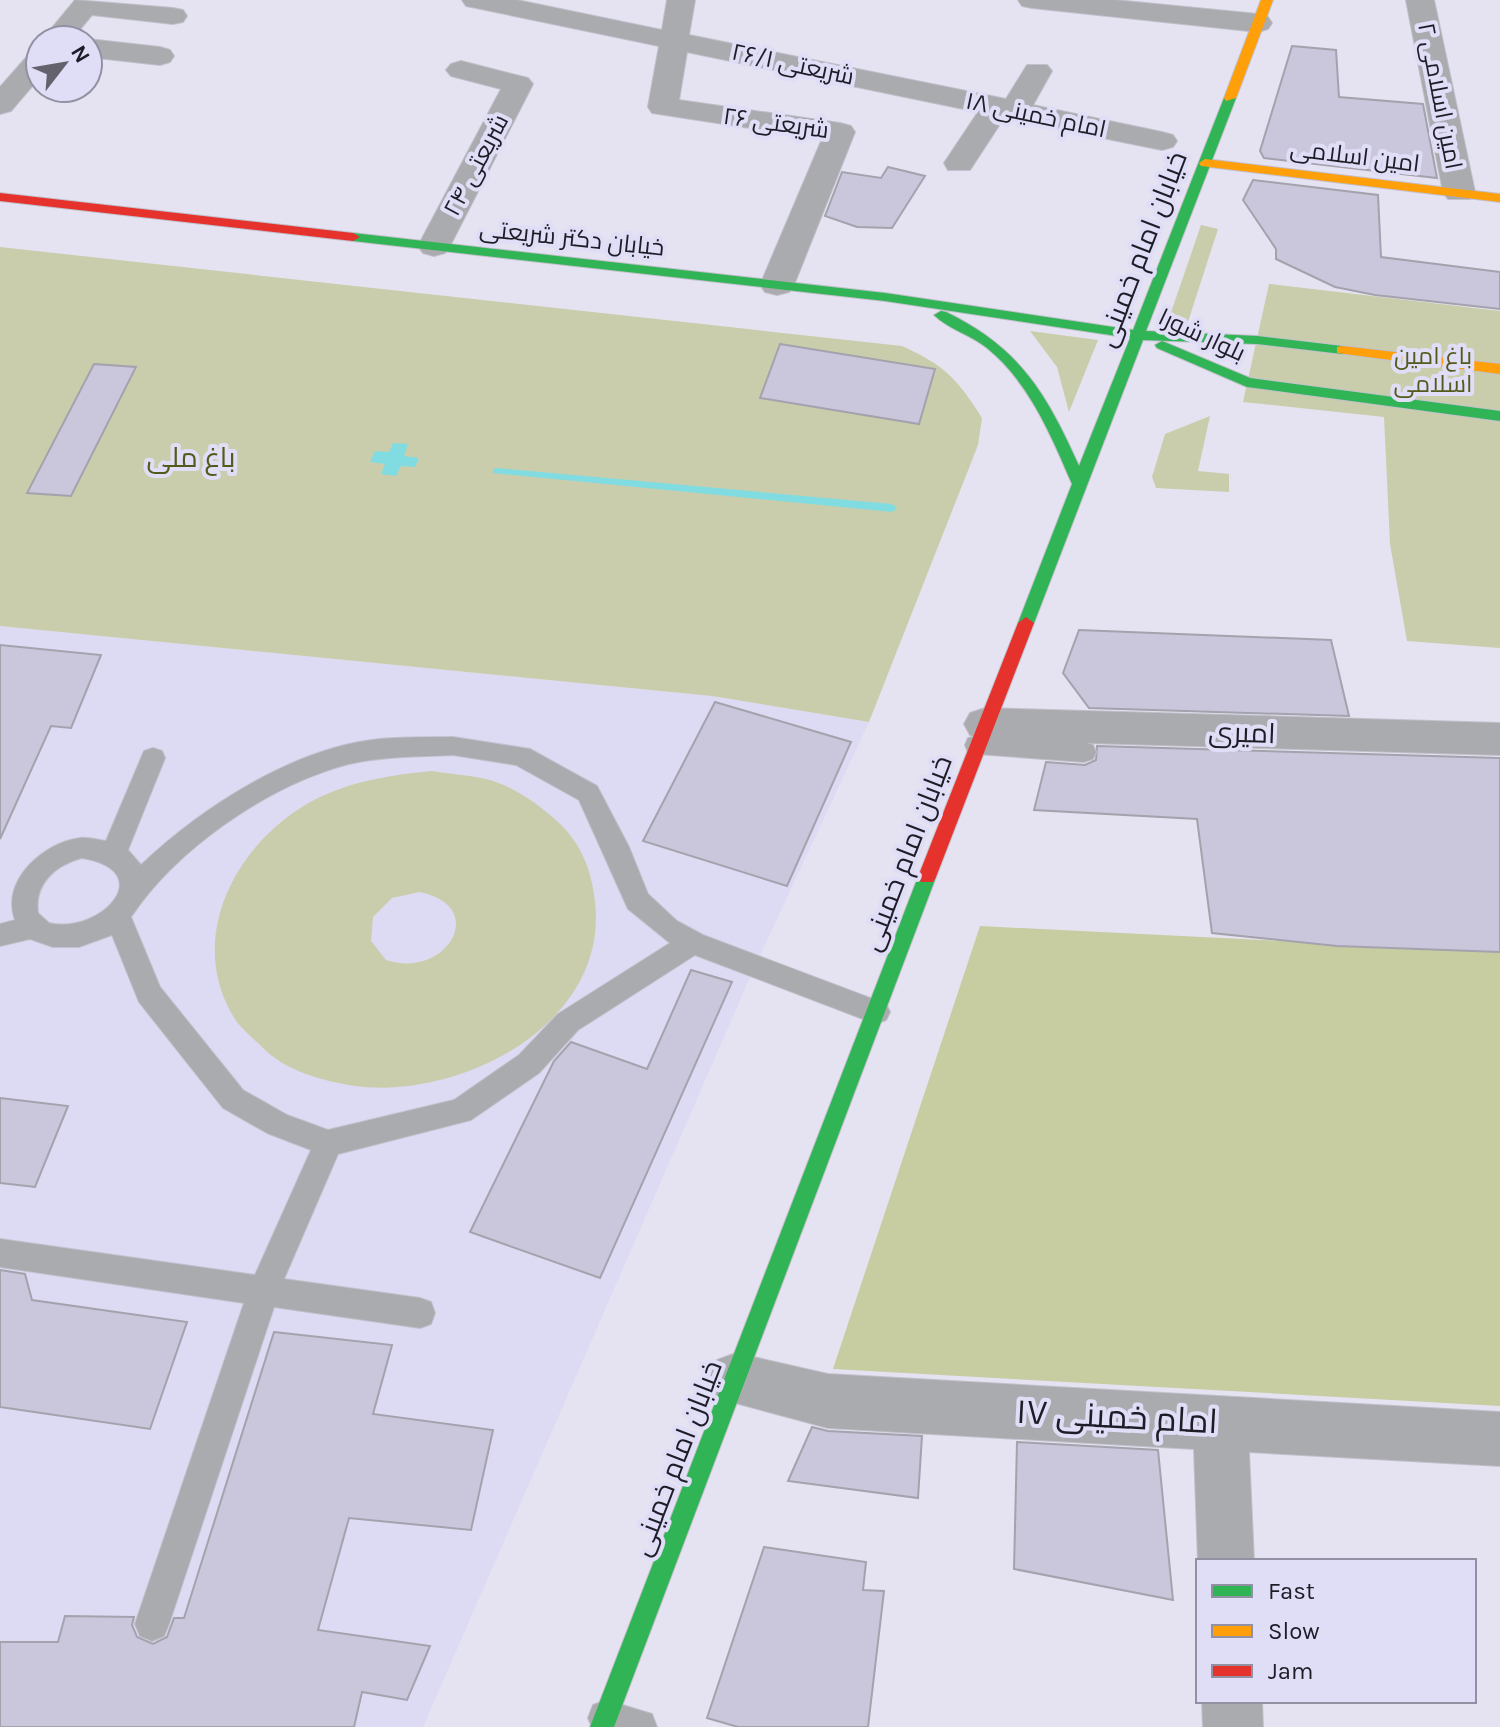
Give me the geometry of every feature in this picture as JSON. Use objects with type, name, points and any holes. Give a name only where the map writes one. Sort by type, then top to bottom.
[{"type":"main road","name":"خیابان امام خمینی","points":[[616,1724],[736,1379],[981,734],[1081,486],[1263,11]]},
{"type":"main road","name":"امین اسلامی","points":[[1205,163],[1500,198]]},
{"type":"main road","name":"خیابان دکتر شریعتی","points":[[0,197],[885,297],[1138,335]]},
{"type":"main road","points":[[885,297],[954,319],[1000,348],[1032,383],[1081,486]]},
{"type":"main road","name":"بلوار شورا","points":[[1138,335],[1257,340],[1500,369]]},
{"type":"main road","name":"بلوار شورا","points":[[1138,335],[1247,382],[1500,416]]},
{"type":"street","name":"شریعتی ۲۶/۱","points":[[476,0],[911,89]]},
{"type":"street","points":[[675,40],[681,0]]},
{"type":"street","points":[[1032,0],[1263,11]]},
{"type":"street","name":"امین اسلامی ۲","points":[[1420,0],[1459,192]]},
{"type":"street","points":[[70,24],[85,6],[173,16]]},
{"type":"street","name":"شریعتی ۲۶","points":[[675,40],[663,107],[840,132],[777,285]]},
{"type":"street","points":[[104,50],[160,56]]},
{"type":"street","name":"شریعتی ۲۴","points":[[434,246],[518,84],[461,70]]},
{"type":"street","points":[[959,163],[1037,71]]},
{"type":"street","points":[[0,105],[24,77]]},
{"type":"street","name":"امام خمینی ۱۸","points":[[911,89],[1162,141]]},
{"type":"street","name":"امیری","points":[[981,734],[1500,739]]},
{"type":"street","name":"امام خمینی ۱۷","points":[[736,1379],[828,1401],[1500,1439]]},
{"type":"street","points":[[1220,1422],[1226,1559]]},
{"type":"street","points":[[1232,1703],[1233,1727]]},
{"type":"lane","points":[[981,734],[1084,752]]},
{"type":"lane","points":[[135,888],[182,842],[218,814],[299,773],[343,756],[377,749],[453,746],[521,756],[588,793],[616,847],[637,901],[668,929],[693,943],[876,1012]]},
{"type":"lane","points":[[114,852],[153,758]]},
{"type":"lane","points":[[82,848],[114,852],[127,861],[134,874],[135,888],[129,904],[118,917],[83,936],[47,935],[33,927],[25,915],[22,902],[25,887],[48,861],[82,848]]},
{"type":"lane","points":[[118,917],[149,994],[233,1099],[277,1124],[328,1143],[461,1111],[529,1064],[568,1022],[693,943]]},
{"type":"lane","points":[[0,935],[33,927]]},
{"type":"lane","points":[[152,1624],[264,1289],[328,1143]]},
{"type":"lane","points":[[0,1253],[420,1313]]},
{"type":"shaded area","points":[[0,626],[712,696],[869,722],[755,966],[423,1727],[0,1727]]},
{"type":"green space","points":[[1201,225],[1218,229],[1187,325],[1168,321]]},
{"type":"green space","name":"باغ ملی","points":[[0,247],[902,346],[939,367],[965,393],[982,418],[978,445],[869,722],[712,696],[0,626]]},
{"type":"green space","name":"باغ امین اسلامی","points":[[1269,284],[1500,311],[1500,648],[1407,641],[1390,544],[1384,417],[1243,402]]},
{"type":"green space","points":[[1030,331],[1098,340],[1069,412],[1057,367]]},
{"type":"green space","points":[[1210,416],[1198,471],[1229,474],[1229,492],[1156,488],[1152,477],[1165,434]]},
{"type":"green space","points":[[432,771],[479,778],[506,786],[542,808],[566,830],[579,848],[591,879],[595,902],[593,946],[578,984],[553,1018],[520,1045],[481,1066],[439,1080],[396,1087],[355,1086],[305,1074],[282,1063],[243,1029],[233,1016],[219,984],[215,952],[218,920],[228,890],[245,861],[266,836],[292,814],[320,797],[375,779]],"holes":[[[419,892],[441,900],[453,911],[456,925],[452,939],[442,951],[427,960],[408,963],[386,960],[371,941],[373,917],[392,898]]]},
{"type":"green space","points":[[980,926],[1500,952],[1500,1406],[833,1369]]},
{"type":"water","points":[[393,443],[408,444],[404,456],[419,458],[415,467],[401,466],[396,476],[381,474],[385,464],[370,462],[375,451],[389,452]]},
{"type":"building","points":[[1292,46],[1336,50],[1339,97],[1423,104],[1437,178],[1264,158],[1260,151]]},
{"type":"building","points":[[888,167],[925,176],[892,228],[857,227],[825,216],[842,172],[881,178]]},
{"type":"building","points":[[1253,180],[1378,195],[1381,257],[1500,272],[1500,309],[1375,295],[1335,287],[1276,259],[1276,249],[1243,200]]},
{"type":"building","points":[[780,344],[935,369],[919,424],[760,398]]},
{"type":"building","points":[[94,364],[136,367],[71,496],[27,493]]},
{"type":"building","points":[[1079,630],[1331,640],[1349,716],[1089,708],[1063,673]]},
{"type":"building","points":[[0,645],[101,655],[71,728],[51,726],[0,839]]},
{"type":"building","points":[[715,702],[851,742],[787,886],[643,841]]},
{"type":"building","points":[[1097,746],[1500,758],[1500,952],[1337,946],[1212,933],[1197,819],[1034,810],[1046,762],[1085,765],[1096,760]]},
{"type":"building","points":[[691,970],[732,982],[600,1278],[470,1232],[554,1061],[571,1042],[647,1069]]},
{"type":"building","points":[[0,1098],[68,1106],[35,1187],[0,1183]]},
{"type":"building","points":[[0,1270],[25,1274],[32,1300],[187,1322],[150,1429],[0,1407]]},
{"type":"building","points":[[274,1332],[392,1345],[373,1414],[493,1430],[471,1530],[349,1518],[318,1630],[430,1646],[407,1700],[362,1692],[354,1727],[0,1727],[0,1642],[58,1642],[65,1616],[134,1617],[132,1625],[137,1637],[153,1644],[167,1637],[174,1618],[184,1618]]},
{"type":"building","points":[[812,1427],[828,1431],[922,1436],[918,1498],[788,1481]]},
{"type":"building","points":[[1017,1442],[1158,1450],[1173,1600],[1014,1569]]},
{"type":"building","points":[[764,1547],[866,1562],[863,1590],[884,1591],[868,1727],[738,1727],[707,1718]]},
{"type":"waterway","points":[[497,471],[892,508]]},
{"type":"traffic: fast","points":[[1026,623],[1230,98]]},
{"type":"traffic: fast","points":[[353,237],[885,297],[1138,335],[1257,340],[1342,350]]},
{"type":"traffic: fast","points":[[941,315],[969,329],[1012,364],[1043,408],[1081,486]]},
{"type":"traffic: fast","points":[[1162,345],[1247,382],[1500,416]]},
{"type":"traffic: fast","points":[[602,1727],[927,877]]},
{"type":"traffic: slow","points":[[1230,98],[1267,0]]},
{"type":"traffic: slow","points":[[1205,163],[1500,198]]},
{"type":"traffic: slow","points":[[1342,350],[1500,369]]},
{"type":"traffic: jam","points":[[0,197],[353,237]]},
{"type":"traffic: jam","points":[[927,877],[1026,623]]}]
